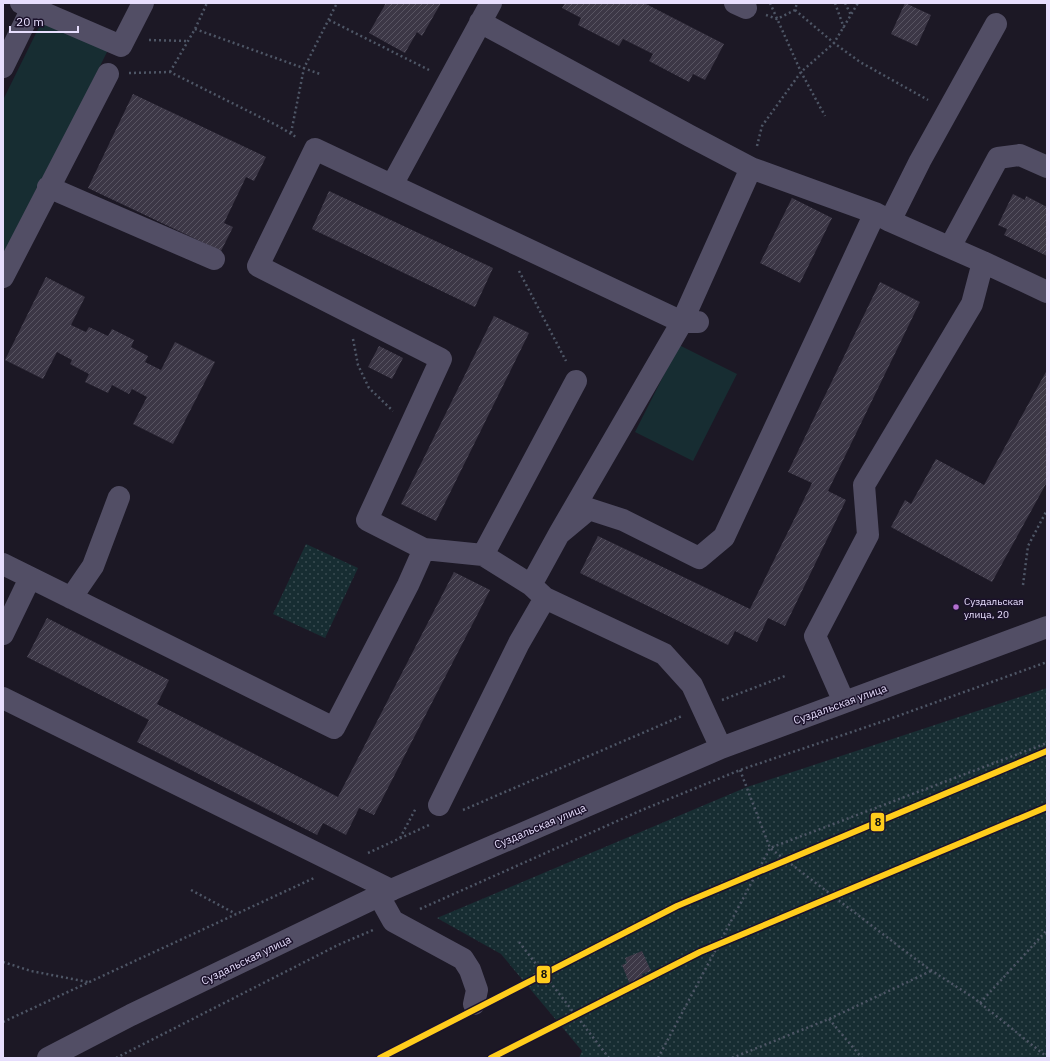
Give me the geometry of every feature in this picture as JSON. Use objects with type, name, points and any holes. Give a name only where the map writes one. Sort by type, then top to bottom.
[{"type":"street","points":[[3,67],[27,6],[121,46],[143,3]]},
{"type":"street","points":[[392,185],[491,3]]},
{"type":"street","points":[[480,22],[751,168],[882,217],[1047,292]]},
{"type":"street","points":[[559,534],[589,509],[623,520],[699,558],[724,537],[882,217],[920,161],[996,24]]},
{"type":"street","points":[[3,277],[48,187],[108,74]]},
{"type":"street","points":[[690,322],[315,149],[258,266],[441,359],[367,520],[424,549],[483,555],[538,591],[664,654],[692,685],[721,748]]},
{"type":"street","points":[[950,247],[998,158],[1020,155],[1047,167]]},
{"type":"street","points":[[444,813],[519,644],[559,534],[690,322],[751,168]]},
{"type":"street","points":[[48,187],[214,259]]},
{"type":"street","points":[[844,702],[815,636],[868,535],[864,485],[972,304],[983,262]]},
{"type":"street","points":[[483,555],[576,381]]},
{"type":"street","points":[[71,598],[93,566],[119,497]]},
{"type":"street","points":[[3,564],[334,728],[408,585],[424,549]]},
{"type":"street","points":[[3,634],[30,578]]},
{"type":"street","name":"Суздальская улица","points":[[48,1058],[131,1015],[385,893],[721,748],[1047,626]]},
{"type":"street","points":[[3,698],[341,865],[385,893],[393,921],[463,959],[470,970],[477,990],[474,1004]]},
{"type":"path","points":[[170,72],[195,29],[206,3]]},
{"type":"path","points":[[291,133],[304,68],[337,3]]},
{"type":"path","points":[[770,3],[801,72],[825,116]]},
{"type":"path","points":[[777,19],[795,10],[797,3]]},
{"type":"path","points":[[835,3],[844,28]]},
{"type":"path","points":[[845,3],[851,15]]},
{"type":"path","points":[[751,168],[762,126],[801,72],[834,44],[858,3]]},
{"type":"path","points":[[795,10],[834,44],[860,62],[948,111]]},
{"type":"path","points":[[329,20],[449,79]]},
{"type":"path","points":[[195,29],[320,74]]},
{"type":"path","points":[[125,40],[188,41]]},
{"type":"path","points":[[108,74],[170,72],[280,127],[315,149]]},
{"type":"path","points":[[519,271],[576,381]]},
{"type":"path","points":[[347,311],[358,365],[369,388],[410,426]]},
{"type":"path","points":[[1023,585],[1028,546],[1047,510]]},
{"type":"path","points":[[116,1058],[338,946],[642,810],[740,770],[884,721],[1047,662]]},
{"type":"path","points":[[3,1022],[341,865],[444,813],[702,707],[785,676]]},
{"type":"path","points":[[658,1058],[770,848],[1047,743]]},
{"type":"path","points":[[740,770],[770,848],[932,971],[980,1003],[1047,1057]]},
{"type":"path","points":[[191,890],[236,914]]},
{"type":"path","points":[[980,1003],[1047,930]]},
{"type":"path","points":[[519,942],[609,1058]]},
{"type":"path","points":[[3,962],[31,971],[89,982]]},
{"type":"path","points":[[732,1058],[829,1019],[932,971]]},
{"type":"path","points":[[829,1019],[862,1058]]},
{"type":"green space","points":[[42,21],[108,50],[3,261],[3,100]]},
{"type":"green space","points":[[679,345],[737,374],[693,461],[635,432]]},
{"type":"green space","points":[[306,544],[358,568],[325,638],[273,614]]},
{"type":"green space","points":[[1047,688],[1047,1058],[579,1058],[582,1051],[501,954],[437,918],[747,787]]},
{"type":"building","points":[[386,3],[441,3],[422,36],[417,32],[405,53],[369,33]]},
{"type":"building","points":[[565,3],[644,3],[724,44],[705,80],[693,74],[689,82],[649,61],[653,54],[623,39],[619,46],[578,25],[581,18],[562,8]]},
{"type":"building","points":[[905,3],[931,15],[917,46],[891,34]]},
{"type":"building","points":[[133,94],[266,157],[254,181],[246,177],[224,223],[233,227],[221,251],[88,188]]},
{"type":"building","points":[[329,191],[493,268],[475,307],[312,229]]},
{"type":"building","points":[[1013,194],[1025,200],[1026,196],[1047,207],[1047,256],[1004,235],[1007,229],[998,225]]},
{"type":"building","points":[[792,198],[832,218],[800,283],[760,263]]},
{"type":"building","points":[[46,277],[85,297],[71,325],[86,332],[89,327],[108,336],[112,329],[134,340],[131,347],[148,356],[145,362],[161,370],[175,342],[215,362],[173,444],[133,424],[147,397],[132,389],[129,394],[112,385],[108,393],[85,382],[89,374],[70,364],[72,360],[57,352],[43,379],[5,360]]},
{"type":"building","points":[[880,282],[920,302],[828,491],[846,500],[785,626],[768,618],[757,642],[735,631],[728,645],[580,573],[598,536],[750,609],[812,483],[788,472]]},
{"type":"building","points":[[494,316],[529,333],[436,521],[401,504]]},
{"type":"building","points":[[379,346],[403,358],[392,379],[368,367]]},
{"type":"building","points":[[1047,370],[1047,482],[992,582],[891,527],[905,500],[911,504],[936,459],[984,485]]},
{"type":"building","points":[[454,572],[490,590],[374,815],[359,808],[346,835],[323,823],[317,835],[137,742],[149,720],[27,657],[47,618],[169,680],[157,704],[338,797]]},
{"type":"building","points":[[642,951],[651,971],[642,974],[645,981],[631,987],[622,965],[627,963],[625,958]]},
{"type":"transit line","name":"8","points":[[380,1058],[677,906],[1047,751]]},
{"type":"transit line","name":"8","points":[[491,1058],[700,952],[1047,807]]},
{"type":"place","name":"Суздальская улица, 20","points":[[956,607]]}]
